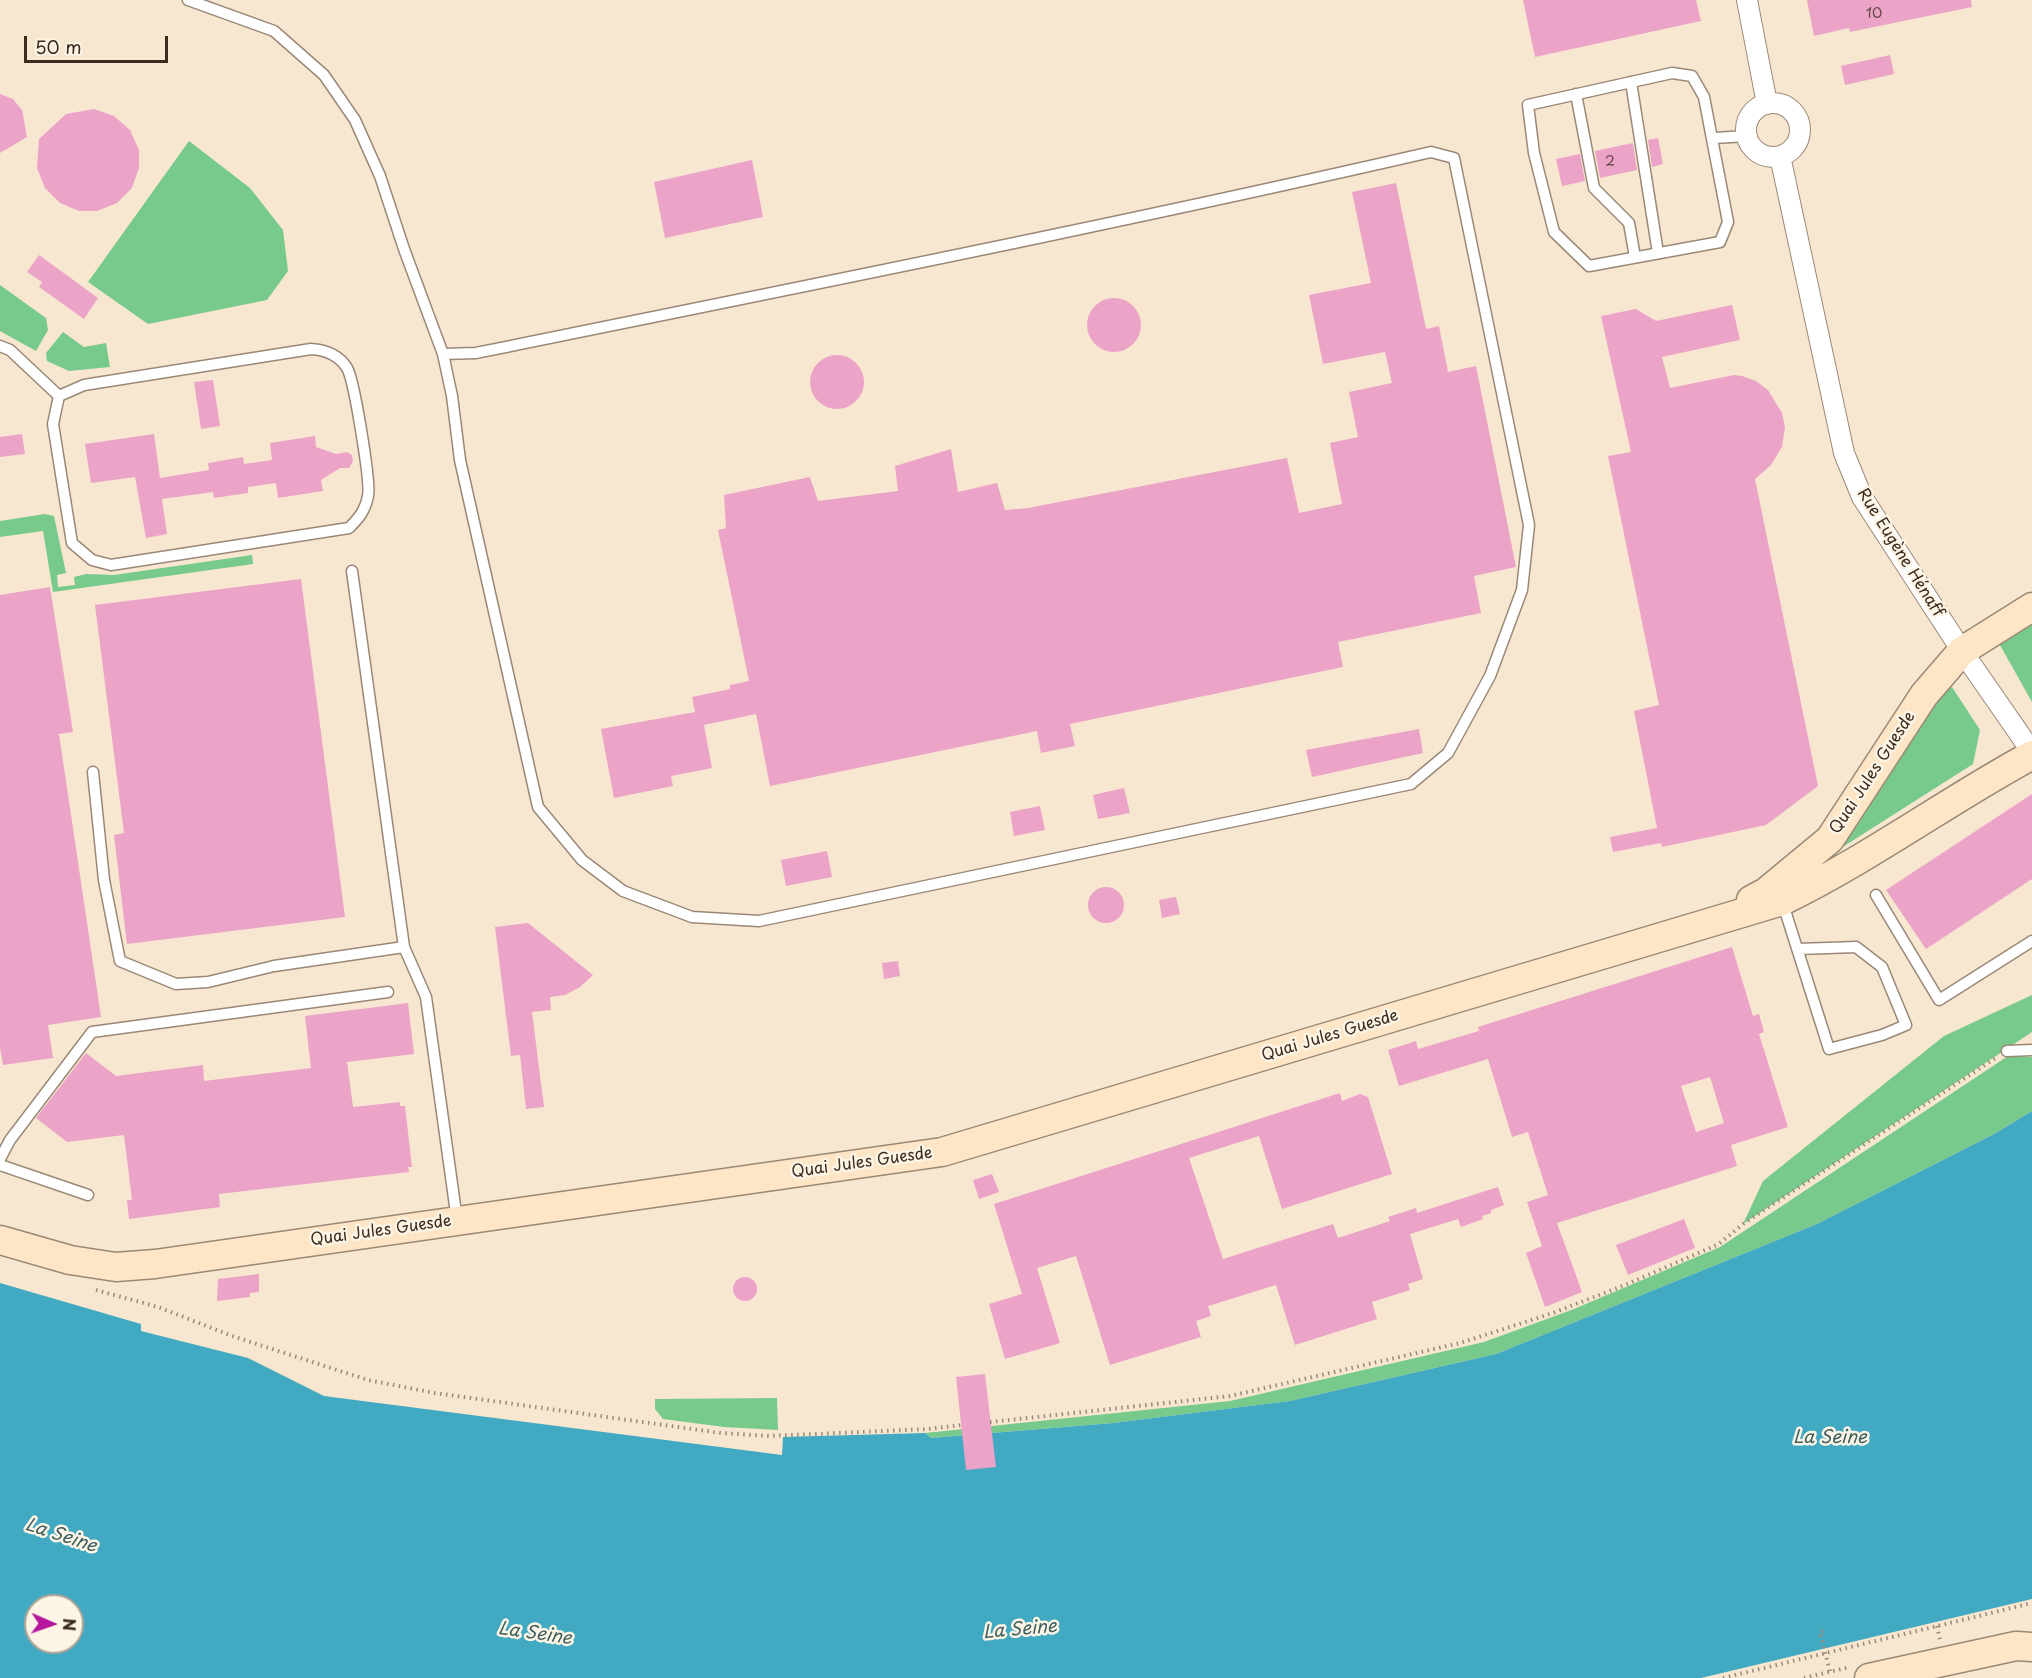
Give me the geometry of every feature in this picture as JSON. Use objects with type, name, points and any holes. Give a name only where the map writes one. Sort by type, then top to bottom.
[{"type":"main road","name":"Quai Jules Guesde","points":[[1701,925],[1766,892],[1830,839],[1924,695],[1962,651],[2032,607]]},
{"type":"main road","name":"Quai Jules Guesde","points":[[0,1240],[70,1260],[116,1267],[942,1152],[1782,901],[1824,880],[2032,753]]},
{"type":"main road","points":[[1869,1678],[2016,1646],[2032,1649]]},
{"type":"main road","points":[[1926,1678],[2019,1658],[2032,1649]]},
{"type":"street","points":[[1747,0],[1767,104]]},
{"type":"street","points":[[1767,104],[1784,105],[1796,116],[1799,124],[1800,132],[1794,147],[1780,156],[1763,155],[1750,144],[1747,135],[1750,116],[1767,104]]},
{"type":"street","name":"Rue Eugène Hénaff","points":[[1780,156],[1844,453],[1862,497],[1962,651],[2032,753]]},
{"type":"lane","points":[[188,0],[274,30],[324,75],[355,120],[380,176],[443,354],[452,396],[460,460],[538,807],[582,860],[623,891],[692,917],[759,921],[1411,784],[1448,753],[1490,676],[1522,590],[1529,525],[1454,158],[1431,152],[1222,200],[744,299],[476,353],[443,354]]},
{"type":"lane","points":[[1672,73],[1692,76],[1704,97],[1728,222],[1720,242],[1589,266],[1554,232],[1534,153],[1528,105],[1630,82],[1672,73]]},
{"type":"lane","points":[[1630,82],[1658,253]]},
{"type":"lane","points":[[1576,94],[1594,188],[1629,223],[1635,257]]},
{"type":"lane","points":[[1713,138],[1747,135]]},
{"type":"lane","points":[[0,346],[10,350],[59,396]]},
{"type":"lane","points":[[311,349],[324,350],[345,365],[352,377],[369,494],[363,514],[350,528],[111,564],[92,560],[72,543],[53,424],[59,396],[84,385],[311,349]]},
{"type":"lane","points":[[352,571],[404,947],[426,997],[457,1220]]},
{"type":"lane","points":[[93,772],[104,880],[120,961],[176,984],[208,982],[274,966],[404,947]]},
{"type":"lane","points":[[1876,895],[1939,1000],[2032,941]]},
{"type":"lane","points":[[1782,901],[1829,1049],[1882,1035],[1906,1025],[1882,968],[1856,947],[1798,949]]},
{"type":"lane","points":[[0,1159],[10,1140],[92,1032],[388,992]]},
{"type":"lane","points":[[2007,1051],[2032,1050]]},
{"type":"lane","points":[[0,1165],[88,1195]]},
{"type":"path","points":[[990,1422],[1230,1396],[1460,1343],[1553,1313],[1625,1286],[1719,1244],[1743,1224],[2007,1051]]},
{"type":"path","points":[[91,1288],[158,1307],[232,1336],[368,1380],[435,1393],[730,1434],[770,1436],[928,1430],[962,1425]]},
{"type":"path","points":[[1723,1678],[2032,1603]]},
{"type":"path","points":[[1937,1626],[1941,1646]]},
{"type":"path","points":[[1823,1631],[1820,1632],[1830,1672]]},
{"type":"green space","points":[[189,141],[250,188],[283,230],[288,271],[267,300],[148,324],[88,282]]},
{"type":"green space","points":[[0,285],[46,318],[48,330],[36,351],[0,331]]},
{"type":"green space","points":[[63,332],[84,347],[106,343],[110,367],[69,371],[47,361],[46,353]]},
{"type":"green space","points":[[45,514],[54,516],[66,573],[57,575],[58,587],[75,585],[74,577],[86,574],[114,575],[252,555],[253,564],[53,592],[43,531],[0,537],[0,521]]},
{"type":"green space","points":[[2032,614],[2032,702],[1996,638]]},
{"type":"green space","points":[[1952,687],[1980,730],[1973,764],[1838,850],[1833,849],[1945,692]]},
{"type":"green space","points":[[2032,995],[2032,1032],[1743,1224],[1763,1181],[1944,1036]]},
{"type":"green space","points":[[2008,1056],[2032,1057],[2032,1111],[1996,1133],[1817,1224],[1496,1354],[1290,1401],[1113,1423],[931,1438],[925,1433],[1230,1401],[1484,1342],[1574,1309],[1720,1247]]},
{"type":"green space","points":[[777,1398],[778,1430],[724,1427],[663,1419],[655,1409],[655,1399]]},
{"type":"water","name":"La Seine","points":[[2032,1111],[2032,1599],[1701,1678],[0,1678],[0,1283],[141,1324],[141,1331],[248,1358],[324,1396],[782,1455],[783,1437],[925,1433],[931,1438],[1113,1423],[1290,1401],[1496,1354],[1817,1224],[1996,1133]]},
{"type":"building","points":[[1523,0],[1696,0],[1701,21],[1535,57]]},
{"type":"building","points":[[1807,0],[1971,0],[1972,7],[1850,32],[1849,28],[1814,36]]},
{"type":"building","points":[[1890,55],[1894,74],[1845,85],[1841,66]]},
{"type":"building","points":[[0,94],[13,99],[22,110],[27,137],[0,153]]},
{"type":"building","points":[[94,109],[114,116],[130,130],[139,150],[139,168],[132,188],[117,203],[97,211],[79,211],[60,203],[45,188],[37,168],[39,139],[66,114]]},
{"type":"building","points":[[1658,138],[1663,164],[1652,167],[1648,140]]},
{"type":"building","points":[[1633,143],[1637,170],[1600,178],[1595,151]]},
{"type":"building","points":[[1580,154],[1585,181],[1562,186],[1556,159]]},
{"type":"building","points":[[752,160],[763,217],[665,238],[654,182]]},
{"type":"building","points":[[1396,183],[1426,329],[1439,326],[1448,372],[1476,366],[1516,567],[1474,576],[1481,613],[1338,642],[1343,667],[1070,724],[1075,746],[1041,753],[1037,731],[770,786],[756,714],[704,725],[712,768],[671,776],[673,786],[614,798],[601,729],[695,712],[692,697],[730,689],[730,685],[749,681],[718,530],[726,528],[724,495],[810,477],[818,501],[898,491],[895,466],[951,449],[958,492],[997,483],[1005,510],[1028,508],[1287,458],[1299,513],[1342,504],[1330,443],[1358,437],[1349,392],[1392,383],[1385,352],[1323,364],[1309,295],[1371,283],[1352,192]]},
{"type":"building","points":[[39,255],[98,298],[84,319],[39,287],[42,282],[27,272]]},
{"type":"building","points":[[1109,298],[1119,298],[1129,302],[1137,310],[1141,325],[1137,340],[1129,348],[1119,352],[1109,352],[1099,348],[1091,340],[1087,330],[1087,320],[1091,310],[1099,302]]},
{"type":"building","points":[[1732,305],[1740,340],[1662,357],[1670,388],[1734,375],[1742,376],[1756,381],[1768,390],[1782,413],[1785,427],[1782,447],[1771,465],[1755,479],[1818,786],[1766,825],[1662,847],[1661,843],[1613,852],[1610,837],[1657,828],[1634,711],[1659,705],[1608,456],[1631,452],[1601,316],[1636,309],[1656,321]]},
{"type":"building","points":[[837,355],[847,357],[856,363],[862,372],[864,382],[862,392],[856,401],[847,407],[837,409],[827,407],[818,401],[812,392],[810,382],[812,372],[818,363],[827,357]]},
{"type":"building","points":[[213,380],[220,426],[201,429],[194,382]]},
{"type":"building","points":[[22,434],[25,454],[0,457],[0,437]]},
{"type":"building","points":[[154,434],[160,478],[209,470],[208,463],[243,457],[244,464],[272,460],[270,443],[315,436],[316,447],[336,454],[347,452],[352,455],[353,461],[349,468],[340,468],[321,480],[323,491],[278,498],[276,483],[248,487],[248,493],[214,498],[213,492],[162,499],[167,534],[146,538],[135,477],[91,483],[85,444]]},
{"type":"building","points":[[301,579],[345,917],[127,944],[114,835],[124,833],[95,605]]},
{"type":"building","points":[[50,587],[73,732],[59,734],[101,1017],[48,1025],[53,1058],[3,1065],[0,1048],[0,595]]},
{"type":"building","points":[[1419,729],[1423,753],[1312,777],[1306,750]]},
{"type":"building","points":[[1124,788],[1130,813],[1098,819],[1093,795]]},
{"type":"building","points":[[2032,794],[2032,879],[1926,949],[1886,890]]},
{"type":"building","points":[[1040,806],[1045,830],[1014,836],[1010,812]]},
{"type":"building","points":[[827,851],[832,877],[786,886],[781,860]]},
{"type":"building","points":[[1106,887],[1119,892],[1124,905],[1119,918],[1106,923],[1093,918],[1088,905],[1093,892]]},
{"type":"building","points":[[1176,897],[1180,914],[1162,918],[1159,900]]},
{"type":"building","points":[[528,923],[593,975],[580,987],[565,995],[550,997],[551,1010],[532,1012],[544,1107],[526,1109],[520,1055],[511,1056],[495,927]]},
{"type":"building","points":[[1732,947],[1753,1016],[1759,1014],[1764,1032],[1759,1034],[1788,1127],[1731,1145],[1737,1166],[1557,1223],[1582,1292],[1545,1307],[1526,1253],[1542,1246],[1527,1202],[1548,1195],[1528,1132],[1512,1137],[1488,1059],[1399,1086],[1388,1050],[1416,1041],[1418,1049],[1479,1031],[1478,1027]],"holes":[[[1710,1077],[1724,1123],[1696,1132],[1681,1086]]]},
{"type":"building","points":[[898,961],[900,976],[884,979],[882,963]]},
{"type":"building","points":[[408,1003],[414,1054],[347,1062],[353,1107],[400,1102],[400,1106],[405,1106],[412,1167],[408,1167],[409,1172],[219,1194],[220,1207],[129,1219],[127,1200],[132,1200],[124,1135],[67,1142],[36,1118],[86,1053],[116,1076],[203,1065],[204,1081],[311,1068],[305,1016]]},
{"type":"building","points":[[1340,1093],[1342,1101],[1360,1094],[1368,1097],[1392,1174],[1282,1209],[1259,1136],[1189,1158],[1223,1259],[1333,1224],[1338,1238],[1390,1221],[1388,1217],[1416,1208],[1417,1213],[1498,1187],[1504,1205],[1482,1216],[1483,1219],[1461,1227],[1458,1219],[1410,1234],[1423,1279],[1408,1284],[1410,1290],[1372,1302],[1377,1319],[1295,1345],[1276,1285],[1208,1306],[1211,1316],[1196,1321],[1201,1337],[1110,1365],[1076,1256],[1037,1268],[1060,1343],[1005,1359],[989,1304],[1022,1294],[994,1204]]},
{"type":"building","points":[[992,1174],[999,1192],[979,1199],[973,1180]]},
{"type":"building","points":[[1684,1219],[1695,1248],[1628,1275],[1616,1245]]},
{"type":"building","points":[[259,1274],[259,1292],[250,1293],[250,1297],[217,1301],[218,1279]]},
{"type":"building","points":[[745,1277],[754,1280],[757,1289],[754,1298],[745,1301],[736,1298],[733,1289],[736,1280]]},
{"type":"building","points":[[985,1374],[996,1467],[966,1470],[956,1377]]}]
